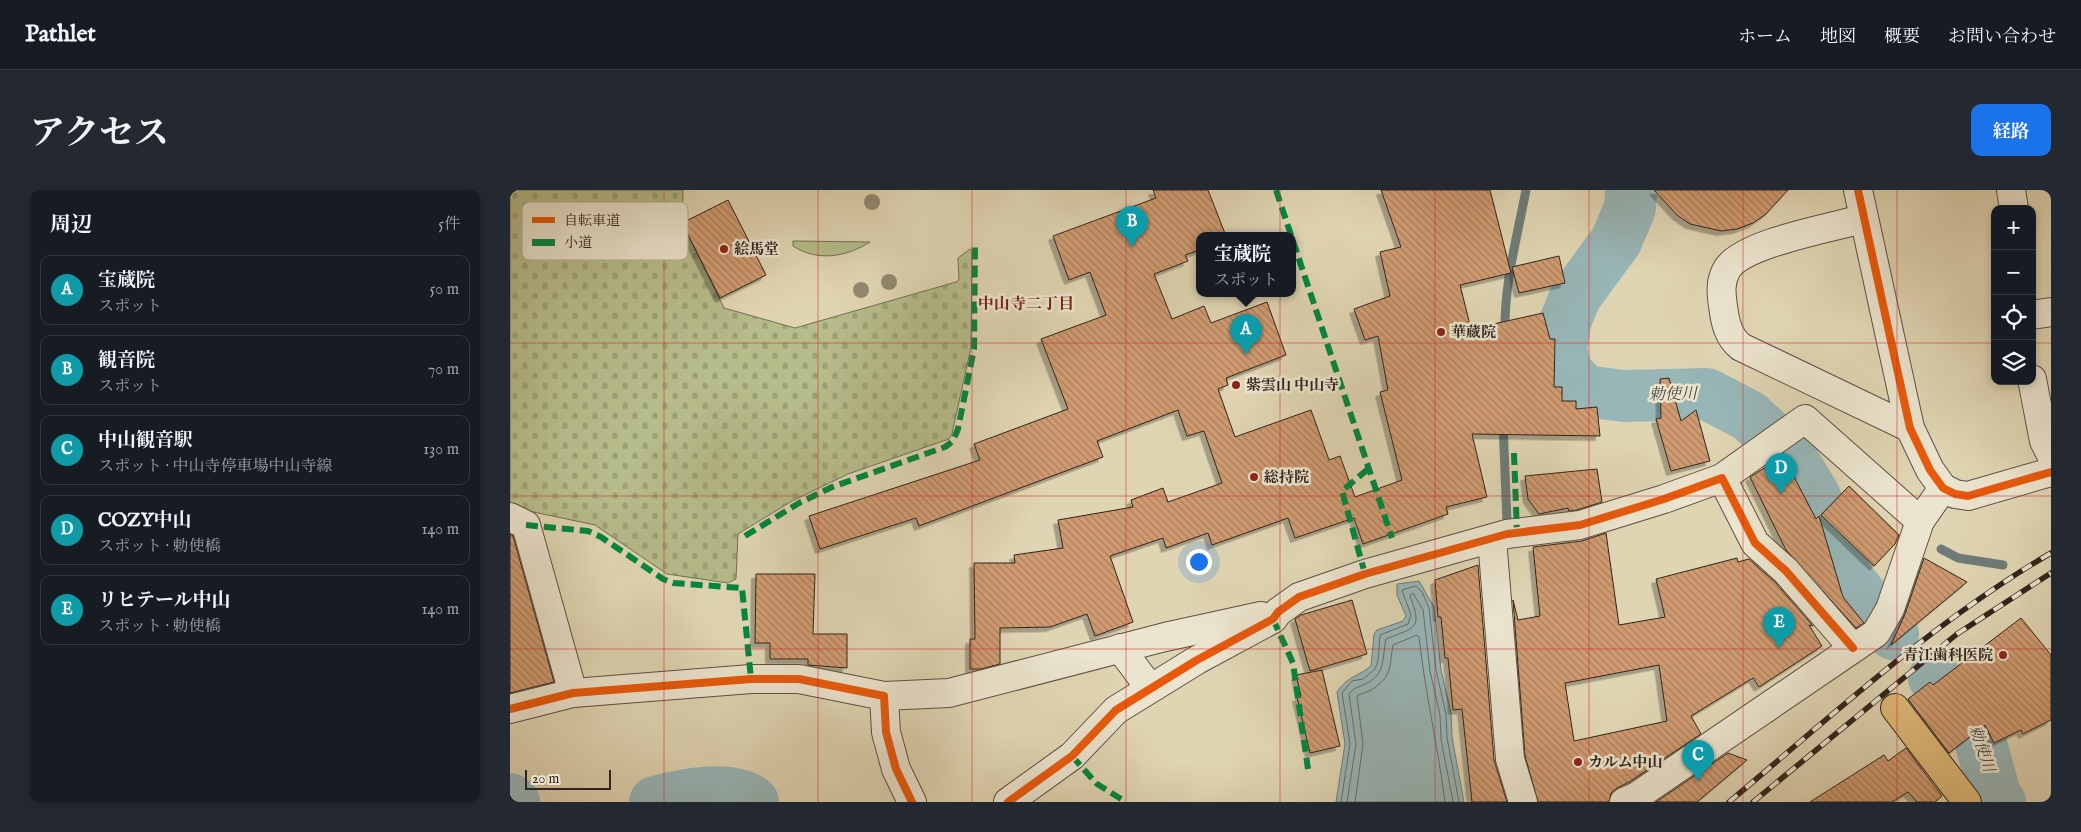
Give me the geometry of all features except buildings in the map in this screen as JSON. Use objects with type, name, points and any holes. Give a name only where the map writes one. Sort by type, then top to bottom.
[{"type":"main road","points":[[1895,708],[1967,802]]},
{"type":"street","points":[[1858,190],[1862,219],[1910,428],[1930,470],[1943,488],[1955,494],[1973,495],[2051,472]]},
{"type":"street","points":[[2011,190],[2013,205]]},
{"type":"street","points":[[1862,219],[1757,248],[1738,258],[1728,267],[1723,277],[1721,288],[1724,318],[1731,336],[1742,347],[1910,428]]},
{"type":"street","points":[[2036,314],[2051,312]]},
{"type":"street","points":[[2033,385],[2044,441],[2051,455]]},
{"type":"street","points":[[1008,802],[1072,756],[1116,710],[1150,688],[1273,619],[1278,612],[1299,598],[1365,574],[1507,534],[1580,525],[1664,499],[1722,478],[1805,419],[1920,520]]},
{"type":"street","points":[[1722,478],[1755,543],[1786,571],[1853,648]]},
{"type":"street","points":[[1624,802],[1637,796],[1876,633],[1890,609],[1920,520],[1943,488]]},
{"type":"street","points":[[510,518],[526,525],[574,693]]},
{"type":"street","points":[[1492,539],[1510,760],[1523,802]]},
{"type":"street","points":[[510,709],[574,693],[770,679],[800,679],[884,696],[949,693],[1120,648],[1278,612]]},
{"type":"street","points":[[1120,648],[1150,688]]},
{"type":"street","points":[[884,696],[886,732],[896,769],[912,802]]},
{"type":"green space","points":[[510,190],[683,190],[683,202],[522,202],[522,260],[688,260],[688,235],[724,308],[795,328],[956,282],[959,280],[958,258],[970,249],[972,250],[971,347],[952,434],[949,439],[848,474],[792,501],[738,534],[736,579],[728,583],[667,574],[595,525],[510,507]]},
{"type":"green space","points":[[793,241],[870,242],[842,254],[822,256],[793,246]]},
{"type":"water","points":[[1419,581],[1434,607],[1441,670],[1451,713],[1452,737],[1464,802],[1336,802],[1345,744],[1337,692],[1349,679],[1371,666],[1374,634],[1377,630],[1403,621],[1406,616],[1397,595],[1397,584]]},
{"type":"waterway","points":[[1505,333],[1509,278],[1526,190]]},
{"type":"waterway","name":"勅使川","points":[[1631,190],[1630,208],[1616,241],[1575,297],[1565,322],[1561,350],[1567,373],[1585,391],[1624,396],[1707,394],[1749,416],[1788,452],[1815,497],[1847,578],[1893,634]]},
{"type":"waterway","points":[[1503,423],[1507,522]]},
{"type":"waterway","points":[[1941,549],[1958,558],[2003,565]]},
{"type":"waterway","name":"勅使川","points":[[1934,678],[1962,704],[1977,729],[1996,798],[2000,802]]},
{"type":"waterway","points":[[655,802],[691,794],[719,792],[732,793],[753,802]]},
{"type":"waterway","points":[[510,799],[514,802]]},
{"type":"railway","points":[[1729,802],[1885,670],[1925,639],[1966,608],[2051,553]]},
{"type":"railway","points":[[1753,802],[1957,634],[2051,573]]},
{"type":"marked path","points":[[1276,190],[1290,232]]},
{"type":"marked path","points":[[745,536],[799,503],[832,487],[945,447],[953,441],[958,429],[974,349],[975,243]]},
{"type":"marked path","points":[[1296,250],[1392,538]]},
{"type":"marked path","points":[[1514,453],[1517,533]]},
{"type":"marked path","points":[[1365,574],[1342,491],[1368,469]]},
{"type":"marked path","points":[[526,525],[588,531],[601,537],[663,579],[673,583],[742,588],[751,679]]},
{"type":"marked path","points":[[1273,619],[1293,663],[1308,769]]},
{"type":"marked path","points":[[1072,756],[1097,784],[1126,802]]},
{"type":"cycle path","points":[[1858,190],[1910,428],[1930,470],[1943,488],[1955,494],[1968,496],[2051,472]]},
{"type":"cycle path","points":[[1008,802],[1072,756],[1116,710],[1197,660],[1273,619],[1278,612],[1299,597],[1365,574],[1507,534],[1580,525],[1664,499],[1722,478],[1755,543],[1786,571],[1853,648]]},
{"type":"cycle path","points":[[510,709],[573,693],[751,679],[799,679],[884,696],[886,732],[896,769],[912,802]]},
{"type":"place","name":"観音院","points":[[1132,247]]},
{"type":"place","name":"絵馬堂","points":[[724,249]]},
{"type":"place","name":"華蔵院","points":[[1441,332]]},
{"type":"place","name":"宝蔵院","points":[[1246,355]]},
{"type":"place","name":"紫雲山 中山寺","points":[[1236,385]]},
{"type":"place","name":"総持院","points":[[1254,477]]},
{"type":"place","name":"COZY中山","points":[[1781,494]]},
{"type":"place","name":"リヒテール中山","points":[[1779,648]]},
{"type":"place","name":"青江歯科医院","points":[[2003,655]]},
{"type":"place","name":"カルム中山","points":[[1578,762]]},
{"type":"place","name":"中山観音駅","points":[[1698,781]]},
{"type":"district","name":"中山寺二丁目","points":[[1026,305]]}]
